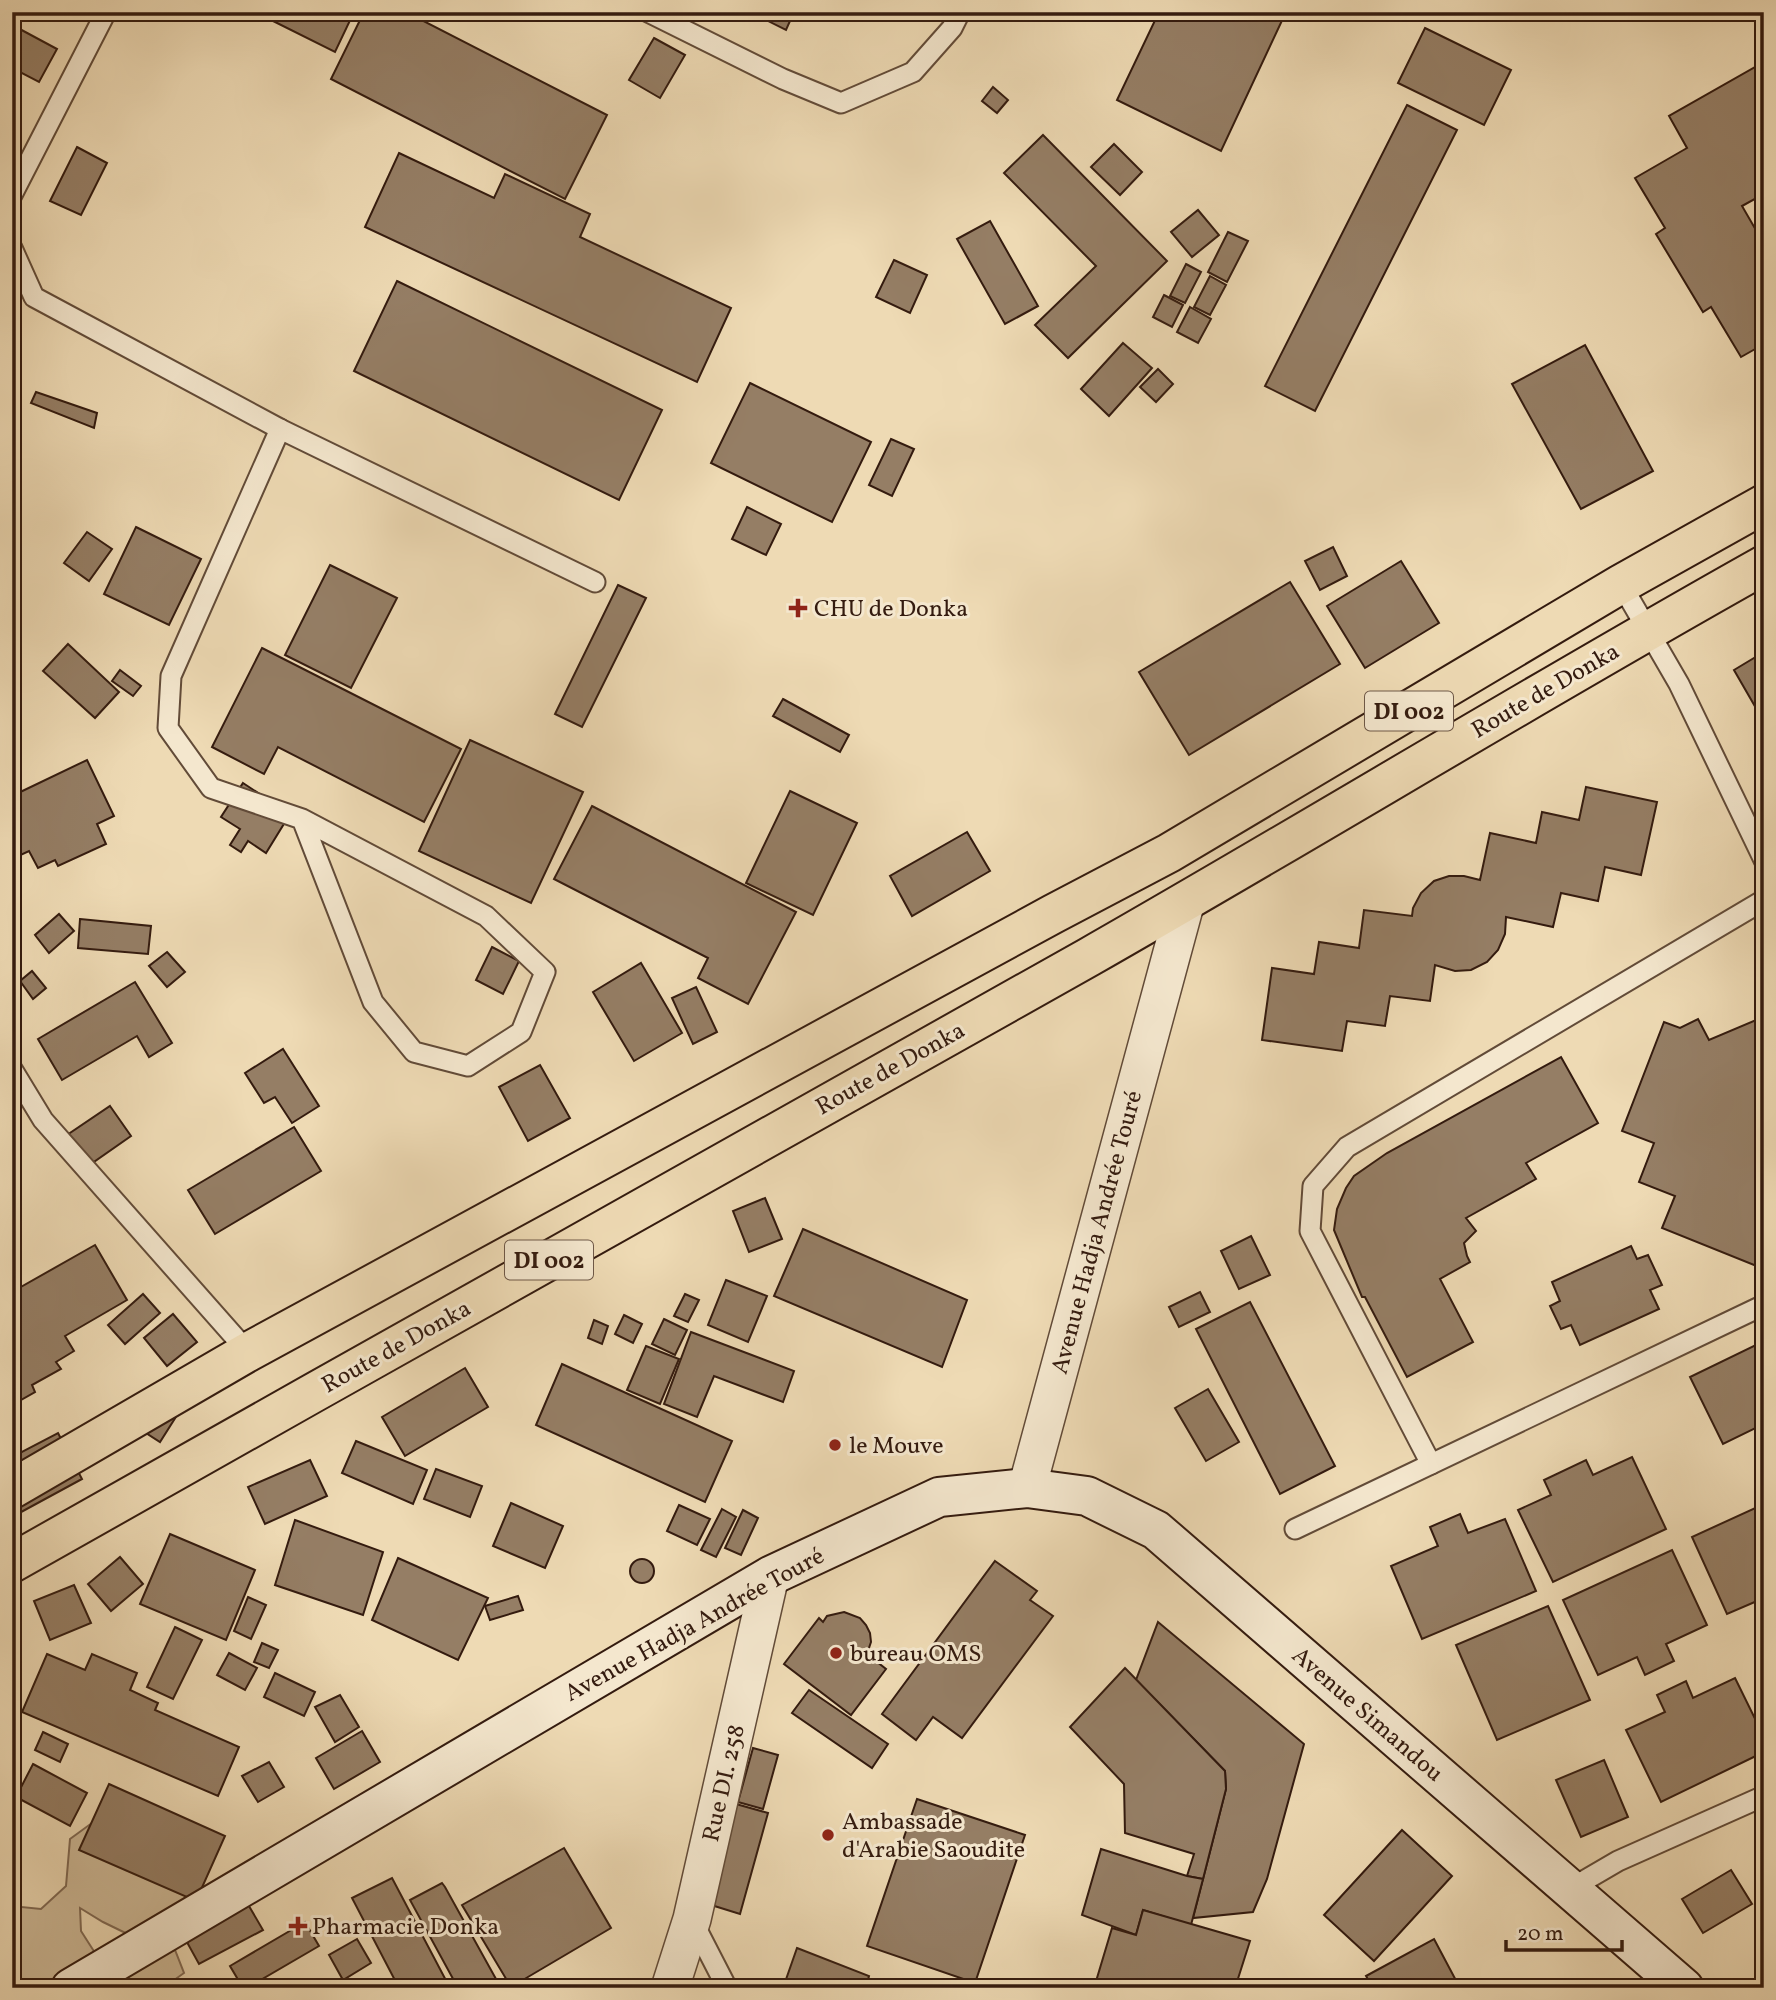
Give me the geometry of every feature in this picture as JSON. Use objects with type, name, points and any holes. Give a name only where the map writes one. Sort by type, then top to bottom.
[{"type":"main road","name":"Route de Donka","points":[[12,1489],[248,1352],[1028,927],[1169,853],[1621,584],[1764,504]]},
{"type":"main road","name":"Route de Donka","points":[[12,1563],[1186,901],[1648,629],[1764,565]]},
{"type":"main road","name":"Avenue Hadja Andrée Touré","points":[[71,1988],[770,1576],[939,1497],[1027,1488]]},
{"type":"main road","name":"Avenue Simandou","points":[[1027,1488],[1087,1496],[1156,1530],[1684,1988]]},
{"type":"street","name":"Avenue Hadja Andrée Touré","points":[[1027,1488],[1186,901]]},
{"type":"street","name":"Rue DI. 258","points":[[670,1988],[692,1919],[770,1576]]},
{"type":"lane","points":[[12,195],[106,12]]},
{"type":"lane","points":[[648,12],[783,79],[841,103],[914,72],[953,28],[960,12]]},
{"type":"lane","points":[[12,248],[34,297],[280,429],[595,583]]},
{"type":"lane","points":[[280,429],[171,676],[168,728],[211,788],[302,819],[486,916],[545,972],[521,1032],[468,1066],[414,1052],[373,1002],[302,819]]},
{"type":"lane","points":[[1621,584],[1679,684],[1764,860]]},
{"type":"lane","points":[[1431,1464],[1310,1231],[1313,1186],[1347,1147],[1764,900]]},
{"type":"lane","points":[[12,1069],[43,1120],[248,1352]]},
{"type":"lane","points":[[1296,1529],[1764,1305]]},
{"type":"lane","points":[[1570,1889],[1618,1861],[1764,1796]]},
{"type":"lane","points":[[692,1919],[727,1988]]},
{"type":"shaded area","points":[[96,1820],[198,1858],[181,1919],[144,1942],[80,1908],[81,1931],[104,1967],[175,1950],[184,1973],[163,1988],[12,1988],[12,1906],[41,1909],[66,1886],[70,1839]]},
{"type":"building","points":[[255,12],[354,12],[335,52]]},
{"type":"building","points":[[364,12],[406,12],[607,115],[565,199],[331,79]]},
{"type":"building","points":[[750,12],[794,12],[786,30]]},
{"type":"building","points":[[1159,12],[1286,12],[1221,151],[1117,100]]},
{"type":"building","points":[[16,27],[57,49],[39,82],[12,68],[12,33]]},
{"type":"building","points":[[1425,28],[1511,70],[1484,125],[1398,83]]},
{"type":"building","points":[[654,38],[685,55],[660,98],[629,80]]},
{"type":"building","points":[[1764,62],[1764,194],[1742,206],[1764,244],[1764,344],[1741,357],[1711,307],[1703,312],[1656,234],[1665,228],[1635,178],[1687,148],[1669,116]]},
{"type":"building","points":[[993,87],[1008,100],[997,113],[982,101]]},
{"type":"building","points":[[1407,105],[1457,130],[1315,411],[1265,386]]},
{"type":"building","points":[[1043,135],[1167,261],[1068,358],[1035,325],[1096,266],[1004,173]]},
{"type":"building","points":[[1114,144],[1142,172],[1120,195],[1091,167]]},
{"type":"building","points":[[77,147],[107,163],[81,215],[50,201]]},
{"type":"building","points":[[399,153],[494,198],[505,174],[590,214],[580,237],[731,308],[697,382],[365,227]]},
{"type":"building","points":[[1198,210],[1219,235],[1192,257],[1171,232]]},
{"type":"building","points":[[990,221],[1038,306],[1005,324],[957,239]]},
{"type":"building","points":[[1228,232],[1248,241],[1227,282],[1208,272]]},
{"type":"building","points":[[894,260],[927,275],[910,313],[876,297]]},
{"type":"building","points":[[1186,264],[1201,272],[1185,303],[1170,296]]},
{"type":"building","points":[[1210,276],[1226,285],[1210,315],[1194,307]]},
{"type":"building","points":[[397,281],[662,410],[619,500],[354,371]]},
{"type":"building","points":[[1164,295],[1183,305],[1172,327],[1153,317]]},
{"type":"building","points":[[1190,307],[1211,319],[1198,343],[1177,332]]},
{"type":"building","points":[[1123,343],[1152,368],[1109,416],[1081,389]]},
{"type":"building","points":[[1585,345],[1653,471],[1581,509],[1512,384]]},
{"type":"building","points":[[1158,369],[1173,384],[1156,402],[1140,387]]},
{"type":"building","points":[[750,383],[871,442],[832,522],[711,463]]},
{"type":"building","points":[[36,392],[97,413],[94,428],[31,403]]},
{"type":"building","points":[[891,439],[914,449],[892,496],[869,485]]},
{"type":"building","points":[[747,507],[781,524],[766,555],[732,539]]},
{"type":"building","points":[[136,527],[201,559],[169,625],[104,594]]},
{"type":"building","points":[[87,532],[112,549],[89,581],[64,563]]},
{"type":"building","points":[[1333,547],[1347,576],[1320,590],[1305,561]]},
{"type":"building","points":[[1401,561],[1439,623],[1365,668],[1327,606]]},
{"type":"building","points":[[330,565],[397,598],[351,688],[285,655]]},
{"type":"building","points":[[1290,582],[1340,664],[1189,755],[1139,672]]},
{"type":"building","points":[[618,585],[646,598],[582,727],[555,714]]},
{"type":"building","points":[[68,644],[119,692],[95,718],[43,671]]},
{"type":"building","points":[[262,648],[461,749],[424,822],[278,747],[264,774],[212,747]]},
{"type":"building","points":[[1764,652],[1764,722],[1734,670]]},
{"type":"building","points":[[120,670],[141,686],[133,696],[112,681]]},
{"type":"building","points":[[783,699],[849,735],[840,752],[773,716]]},
{"type":"building","points":[[470,740],[583,792],[531,903],[419,851]]},
{"type":"building","points":[[87,760],[114,816],[97,824],[106,844],[58,866],[55,860],[38,868],[29,851],[12,859],[12,796]]},
{"type":"building","points":[[243,783],[290,814],[266,853],[248,841],[241,852],[230,845],[240,829],[221,817]]},
{"type":"building","points":[[1586,787],[1657,802],[1641,875],[1605,867],[1598,901],[1561,893],[1553,927],[1506,917],[1505,934],[1498,950],[1487,962],[1471,970],[1455,971],[1435,965],[1430,1001],[1390,996],[1385,1026],[1347,1021],[1342,1051],[1262,1040],[1272,968],[1314,974],[1319,942],[1359,948],[1364,910],[1412,916],[1421,893],[1434,881],[1449,876],[1480,880],[1490,833],[1536,843],[1542,812],[1579,820]]},
{"type":"building","points":[[790,791],[857,823],[813,915],[746,883]]},
{"type":"building","points":[[592,806],[796,912],[748,1004],[698,978],[708,958],[554,879]]},
{"type":"building","points":[[967,832],[990,871],[912,916],[890,876]]},
{"type":"building","points":[[59,914],[74,931],[49,953],[35,935]]},
{"type":"building","points":[[80,919],[151,926],[148,954],[78,948]]},
{"type":"building","points":[[492,947],[519,961],[503,994],[476,980]]},
{"type":"building","points":[[167,952],[185,972],[167,987],[149,966]]},
{"type":"building","points":[[641,963],[682,1033],[634,1061],[593,992]]},
{"type":"building","points":[[32,971],[46,988],[33,999],[20,981]]},
{"type":"building","points":[[135,982],[172,1043],[149,1057],[137,1036],[62,1080],[38,1039]]},
{"type":"building","points":[[696,987],[717,1032],[693,1044],[672,998]]},
{"type":"building","points":[[1698,1019],[1709,1040],[1756,1020],[1764,1039],[1764,1269],[1662,1228],[1675,1196],[1639,1182],[1654,1143],[1622,1131],[1664,1022],[1680,1028]]},
{"type":"building","points":[[283,1049],[319,1106],[292,1123],[275,1097],[264,1103],[245,1073]]},
{"type":"building","points":[[1561,1057],[1598,1123],[1526,1163],[1536,1179],[1466,1218],[1476,1231],[1464,1243],[1470,1262],[1440,1279],[1473,1342],[1407,1377],[1365,1297],[1362,1297],[1334,1230],[1337,1209],[1346,1188],[1354,1176],[1387,1153]]},
{"type":"building","points":[[540,1065],[570,1118],[528,1141],[499,1087]]},
{"type":"building","points":[[110,1106],[131,1136],[88,1166],[67,1135]]},
{"type":"building","points":[[294,1127],[321,1171],[215,1234],[188,1190]]},
{"type":"building","points":[[765,1198],[782,1239],[749,1252],[733,1211]]},
{"type":"building","points":[[803,1229],[967,1300],[942,1367],[774,1296]]},
{"type":"building","points":[[1251,1236],[1270,1275],[1239,1289],[1221,1251]]},
{"type":"building","points":[[95,1245],[127,1300],[65,1336],[74,1351],[56,1362],[61,1369],[32,1385],[35,1392],[12,1405],[12,1292]]},
{"type":"building","points":[[1631,1246],[1637,1259],[1648,1255],[1662,1285],[1650,1290],[1659,1309],[1580,1345],[1571,1325],[1561,1329],[1550,1306],[1560,1301],[1552,1282]]},
{"type":"building","points":[[726,1280],[767,1296],[748,1342],[708,1325]]},
{"type":"building","points":[[1200,1292],[1210,1312],[1179,1327],[1169,1307]]},
{"type":"building","points":[[143,1294],[160,1313],[125,1344],[108,1325]]},
{"type":"building","points":[[685,1294],[699,1300],[688,1322],[674,1316]]},
{"type":"building","points":[[1250,1302],[1335,1466],[1280,1494],[1196,1329]]},
{"type":"building","points":[[173,1314],[197,1342],[167,1366],[144,1338]]},
{"type":"building","points":[[624,1315],[642,1324],[633,1343],[615,1334]]},
{"type":"building","points":[[664,1319],[687,1330],[675,1355],[652,1344]]},
{"type":"building","points":[[594,1320],[608,1326],[602,1344],[588,1338]]},
{"type":"building","points":[[691,1332],[794,1371],[783,1402],[714,1376],[697,1417],[664,1404]]},
{"type":"building","points":[[1764,1341],[1764,1424],[1723,1444],[1690,1377]]},
{"type":"building","points":[[646,1346],[679,1359],[660,1404],[627,1390]]},
{"type":"building","points":[[562,1364],[732,1441],[705,1502],[536,1425]]},
{"type":"building","points":[[465,1368],[488,1407],[405,1456],[382,1417]]},
{"type":"building","points":[[1208,1389],[1239,1442],[1206,1461],[1175,1408]]},
{"type":"building","points":[[186,1401],[160,1442],[132,1424]]},
{"type":"building","points":[[58,1433],[82,1479],[12,1517],[12,1457]]},
{"type":"building","points":[[356,1441],[427,1470],[413,1504],[342,1473]]},
{"type":"building","points":[[1632,1457],[1666,1529],[1553,1582],[1518,1510],[1551,1495],[1544,1480],[1586,1460],[1593,1475]]},
{"type":"building","points":[[310,1460],[327,1496],[265,1524],[248,1487]]},
{"type":"building","points":[[436,1469],[482,1486],[470,1517],[424,1499]]},
{"type":"building","points":[[511,1503],[563,1526],[545,1568],[493,1546]]},
{"type":"building","points":[[1764,1504],[1764,1598],[1727,1614],[1692,1537]]},
{"type":"building","points":[[679,1505],[710,1519],[697,1545],[667,1531]]},
{"type":"building","points":[[722,1509],[736,1517],[716,1557],[701,1550]]},
{"type":"building","points":[[743,1510],[758,1518],[741,1555],[725,1548]]},
{"type":"building","points":[[1460,1514],[1468,1533],[1505,1519],[1536,1591],[1422,1639],[1391,1566],[1438,1546],[1430,1527]]},
{"type":"building","points":[[295,1520],[383,1552],[363,1615],[275,1585]]},
{"type":"building","points":[[170,1534],[255,1570],[226,1640],[140,1604]]},
{"type":"building","points":[[1672,1550],[1707,1625],[1666,1644],[1674,1661],[1645,1675],[1637,1657],[1598,1675],[1563,1600]]},
{"type":"building","points":[[120,1557],[143,1584],[111,1611],[88,1584]]},
{"type":"building","points":[[398,1558],[488,1598],[458,1660],[372,1620]]},
{"type":"building","points":[[642,1559],[651,1562],[654,1571],[651,1580],[642,1583],[633,1580],[630,1571],[633,1562]]},
{"type":"building","points":[[995,1561],[1037,1591],[1030,1600],[1053,1616],[962,1738],[933,1717],[916,1740],[882,1714]]},
{"type":"building","points":[[74,1585],[91,1623],[50,1640],[34,1601]]},
{"type":"building","points":[[518,1596],[523,1610],[490,1620],[485,1606]]},
{"type":"building","points":[[248,1597],[266,1605],[251,1639],[234,1631]]},
{"type":"building","points":[[1548,1606],[1590,1700],[1497,1740],[1456,1645]]},
{"type":"building","points":[[844,1612],[860,1618],[866,1625],[871,1642],[867,1654],[886,1669],[851,1715],[784,1664],[819,1618],[823,1622],[827,1616]]},
{"type":"building","points":[[1158,1622],[1304,1744],[1267,1879],[1253,1912],[1193,1918],[1226,1789],[1225,1771],[1136,1680]]},
{"type":"building","points":[[175,1627],[202,1640],[173,1699],[147,1687]]},
{"type":"building","points":[[262,1643],[278,1650],[269,1668],[254,1662]]},
{"type":"building","points":[[229,1653],[257,1668],[245,1690],[217,1675]]},
{"type":"building","points":[[47,1654],[85,1670],[92,1654],[137,1673],[130,1690],[158,1703],[155,1710],[239,1747],[218,1796],[22,1712]]},
{"type":"building","points":[[1764,1665],[1764,1684],[1756,1668]]},
{"type":"building","points":[[1125,1668],[1225,1771],[1226,1789],[1203,1879],[1187,1876],[1194,1854],[1125,1833],[1124,1784],[1070,1727]]},
{"type":"building","points":[[275,1673],[315,1692],[304,1716],[264,1697]]},
{"type":"building","points":[[1735,1678],[1764,1737],[1764,1752],[1661,1802],[1626,1730],[1665,1712],[1657,1695],[1686,1681],[1693,1698]]},
{"type":"building","points":[[809,1690],[888,1744],[872,1768],[792,1713]]},
{"type":"building","points":[[340,1695],[359,1727],[335,1742],[315,1707]]},
{"type":"building","points":[[362,1731],[380,1762],[334,1789],[316,1758]]},
{"type":"building","points":[[43,1732],[68,1744],[60,1762],[35,1750]]},
{"type":"building","points":[[753,1748],[778,1755],[763,1809],[738,1802]]},
{"type":"building","points":[[1604,1760],[1628,1817],[1581,1837],[1556,1780]]},
{"type":"building","points":[[269,1762],[284,1787],[258,1802],[242,1776]]},
{"type":"building","points":[[33,1764],[87,1793],[70,1826],[16,1797]]},
{"type":"building","points":[[109,1784],[225,1836],[196,1901],[79,1850]]},
{"type":"building","points":[[917,1799],[1025,1835],[975,1983],[867,1946]]},
{"type":"building","points":[[736,1804],[768,1813],[740,1914],[708,1904]]},
{"type":"building","points":[[1402,1830],[1452,1876],[1374,1961],[1324,1915]]},
{"type":"building","points":[[564,1848],[611,1928],[511,1987],[462,1905]]},
{"type":"building","points":[[1101,1849],[1203,1879],[1191,1925],[1143,1910],[1136,1935],[1082,1915]]},
{"type":"building","points":[[1731,1870],[1752,1904],[1703,1933],[1682,1899]]},
{"type":"building","points":[[392,1878],[450,1988],[399,1988],[352,1898]]},
{"type":"building","points":[[442,1883],[501,1988],[458,1988],[410,1900]]},
{"type":"building","points":[[246,1901],[263,1930],[199,1964],[183,1935]]},
{"type":"building","points":[[1143,1910],[1250,1941],[1235,1988],[1094,1988],[1112,1928],[1136,1935]]},
{"type":"building","points":[[305,1922],[319,1946],[243,1988],[230,1966]]},
{"type":"building","points":[[357,1939],[371,1963],[343,1980],[329,1955]]},
{"type":"building","points":[[1434,1939],[1460,1988],[1373,1988],[1366,1976]]},
{"type":"building","points":[[797,1948],[869,1976],[866,1988],[783,1988]]},
{"type":"place","name":"CHU de Donka","points":[[798,608]]},
{"type":"place","name":"le Mouve","points":[[835,1445]]},
{"type":"place","name":"bureau OMS","points":[[836,1653]]},
{"type":"place","name":"Ambassade d'Arabie Saoudite","points":[[828,1835]]},
{"type":"place","name":"Pharmacie Donka","points":[[298,1926]]}]
